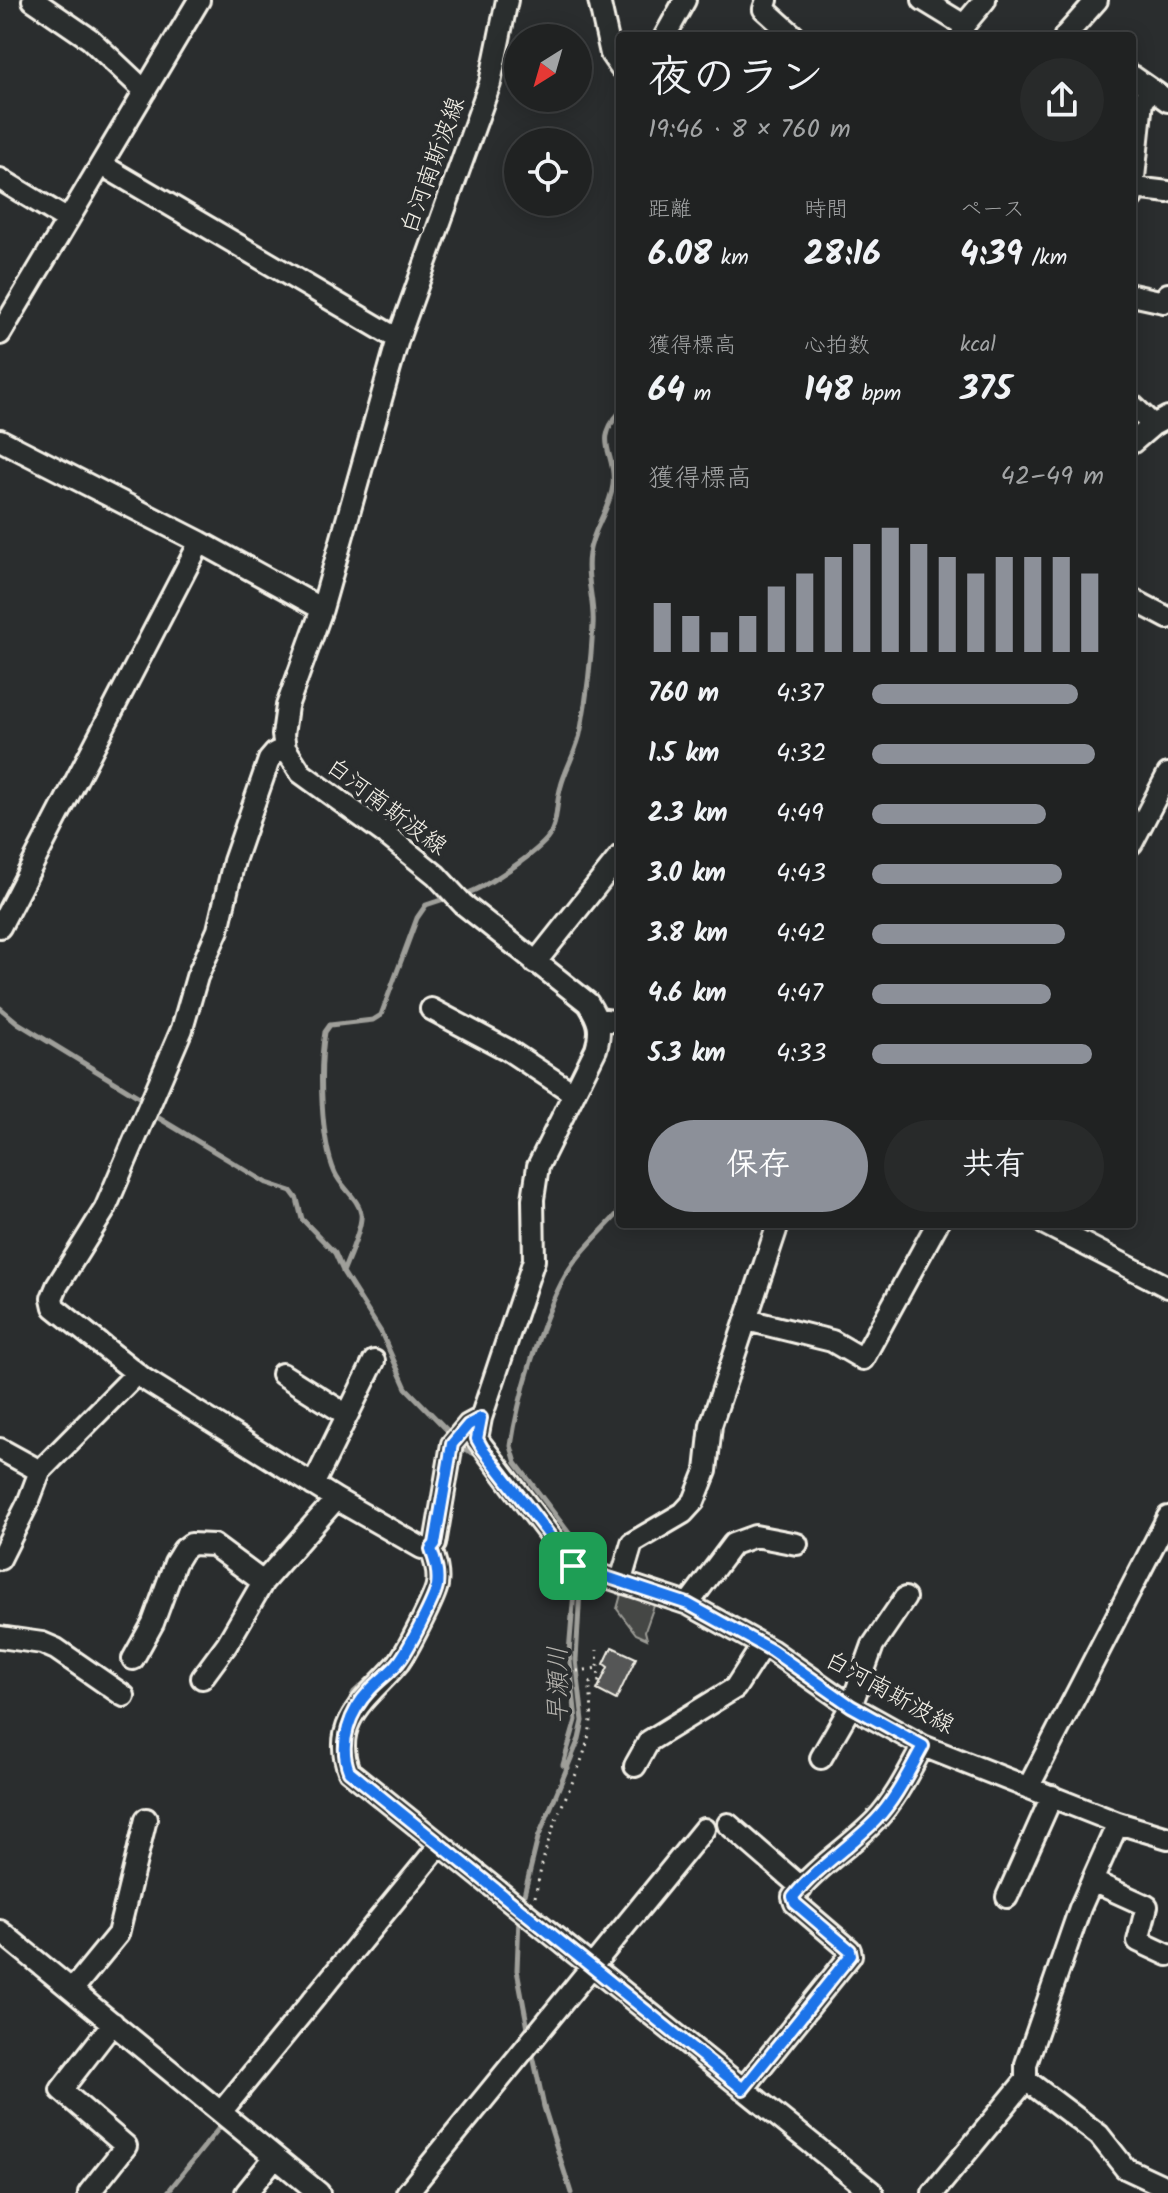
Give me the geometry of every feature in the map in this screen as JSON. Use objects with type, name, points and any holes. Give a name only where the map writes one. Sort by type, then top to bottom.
[{"type":"street","points":[[33,0],[90,39],[145,91]]},
{"type":"street","points":[[0,334],[199,0]]},
{"type":"street","name":"白河南斯波線","points":[[507,0],[490,83],[398,339],[322,609],[287,706],[283,735],[285,748],[301,773],[384,833],[535,963],[588,1003],[598,1019]]},
{"type":"street","points":[[599,0],[611,54],[616,61]]},
{"type":"street","points":[[667,32],[685,0]]},
{"type":"street","points":[[767,0],[764,9],[790,32]]},
{"type":"street","points":[[923,0],[963,30],[985,0]]},
{"type":"street","points":[[1069,32],[1097,0]]},
{"type":"street","points":[[1136,79],[1159,96]]},
{"type":"street","points":[[1136,170],[1142,101],[1159,96]]},
{"type":"street","points":[[102,165],[398,339]]},
{"type":"street","points":[[0,179],[68,220]]},
{"type":"street","points":[[1136,193],[1168,192]]},
{"type":"street","points":[[1136,296],[1156,303],[1164,302],[1168,294]]},
{"type":"street","points":[[1136,407],[1160,421],[1136,440]]},
{"type":"street","points":[[0,440],[200,542],[322,609]]},
{"type":"street","points":[[0,927],[200,542]]},
{"type":"street","points":[[1136,601],[1168,618]]},
{"type":"street","points":[[285,748],[269,760],[234,861],[218,930],[197,977],[182,1029],[105,1209],[52,1298],[54,1307],[62,1316],[137,1373],[336,1499],[422,1548],[431,1549]]},
{"type":"street","points":[[1136,835],[1168,774]]},
{"type":"street","points":[[535,963],[616,861]]},
{"type":"street","points":[[431,1009],[508,1050],[573,1093]]},
{"type":"street","points":[[431,1549],[435,1544],[452,1444],[468,1425],[481,1418],[534,1260],[533,1199],[538,1166],[596,1049],[601,1032],[598,1019],[616,1021]]},
{"type":"street","points":[[621,1580],[632,1543],[683,1513],[694,1501],[706,1471],[711,1425],[777,1228]]},
{"type":"street","points":[[747,1320],[832,1341],[863,1359],[935,1228]]},
{"type":"street","points":[[1053,1228],[1168,1287]]},
{"type":"street","points":[[313,1485],[374,1361]]},
{"type":"street","points":[[0,1559],[40,1471],[52,1455],[137,1373]]},
{"type":"street","points":[[282,1374],[347,1415]]},
{"type":"street","name":"白河南斯波線","points":[[481,1418],[477,1439],[482,1448],[573,1566],[688,1604],[762,1646],[851,1706],[923,1746],[1118,1823],[1168,1838]]},
{"type":"street","points":[[0,1449],[40,1471]]},
{"type":"street","points":[[202,1678],[227,1644],[263,1582],[336,1499]]},
{"type":"street","points":[[1029,1786],[1168,1517]]},
{"type":"street","points":[[688,1604],[733,1544],[755,1536],[797,1544]]},
{"type":"street","points":[[133,1659],[153,1623],[175,1563],[191,1544],[213,1545],[263,1582]]},
{"type":"street","points":[[431,1549],[437,1565],[437,1587],[402,1658],[354,1711],[345,1750],[345,1761],[354,1778],[511,1902],[530,1912],[591,1966],[873,2193]]},
{"type":"street","points":[[821,1758],[851,1706],[873,1645],[905,1598]]},
{"type":"street","points":[[0,1637],[42,1643],[56,1649],[124,1696]]},
{"type":"street","points":[[635,1766],[649,1741],[735,1688],[762,1646]]},
{"type":"street","points":[[743,2089],[851,1955],[850,1950],[795,1903],[793,1897],[876,1820],[895,1797],[923,1746]]},
{"type":"street","points":[[1007,1897],[1052,1796]]},
{"type":"street","points":[[73,1989],[118,1934],[146,1819]]},
{"type":"street","points":[[933,2193],[1026,2080],[1026,2064],[1080,1908],[1118,1823]]},
{"type":"street","points":[[728,1824],[802,1888]]},
{"type":"street","points":[[407,2193],[704,1829]]},
{"type":"street","points":[[221,2112],[439,1846]]},
{"type":"street","points":[[1092,1881],[1147,1906],[1138,1941],[1168,1955]]},
{"type":"street","points":[[0,1931],[319,2193]]},
{"type":"street","points":[[90,2193],[126,2146],[61,2090],[113,2023]]},
{"type":"street","points":[[1026,2080],[1099,2135],[1125,2168],[1168,2188]]},
{"type":"street","points":[[246,2193],[275,2157]]},
{"type":"path","points":[[530,1912],[553,1827],[587,1749],[591,1729],[589,1683],[599,1681],[597,1650]]},
{"type":"path","points":[[577,1671],[599,1668]]},
{"type":"shaded area","points":[[623,1587],[656,1600],[645,1631],[647,1639],[636,1634],[617,1609]]},
{"type":"building","points":[[612,1647],[636,1658],[616,1700],[597,1690],[608,1667],[604,1664]]},
{"type":"waterway","points":[[461,895],[494,880],[519,863],[547,839],[553,827],[561,786],[577,744],[583,716],[593,626],[589,554],[613,485],[607,441],[616,418]]},
{"type":"waterway","points":[[447,898],[426,905],[417,918],[381,1015],[373,1020],[330,1025],[325,1032],[322,1083],[330,1159],[335,1173],[357,1203],[361,1214],[358,1234],[343,1272],[381,1332],[406,1388],[449,1432]]},
{"type":"waterway","points":[[0,1008],[18,1023],[139,1097]]},
{"type":"waterway","points":[[152,1114],[267,1183],[291,1191],[297,1199],[302,1219],[335,1253],[343,1271]]},
{"type":"waterway","name":"早瀬川","points":[[581,1562],[581,1549],[516,1463],[511,1446],[531,1362],[554,1299],[574,1263],[616,1215]]},
{"type":"waterway","points":[[459,1451],[460,1447],[479,1456]]},
{"type":"waterway","points":[[567,1572],[573,1580],[574,1592],[569,1652],[576,1720],[563,1765],[568,1768]]},
{"type":"waterway","name":"早瀬川","points":[[522,1903],[538,1838],[579,1739],[583,1721],[576,1660],[581,1572]]},
{"type":"waterway","points":[[338,1724],[354,1692],[382,1667]]},
{"type":"waterway","name":"早瀬川","points":[[519,1917],[517,1970],[529,2034]]},
{"type":"waterway","points":[[238,2108],[304,2026]]},
{"type":"waterway","name":"早瀬川","points":[[532,2051],[544,2107],[571,2193]]},
{"type":"waterway","points":[[167,2193],[219,2128]]},
{"type":"route","points":[[481,1418],[477,1439],[482,1448],[573,1566],[688,1604],[771,1650],[851,1706],[923,1746],[895,1797],[876,1820],[793,1897],[795,1903],[850,1950],[851,1955],[743,2089],[354,1778],[345,1761],[346,1738],[354,1711],[402,1658],[437,1587],[437,1565],[431,1549],[435,1544],[452,1444],[468,1425],[481,1418]]}]
